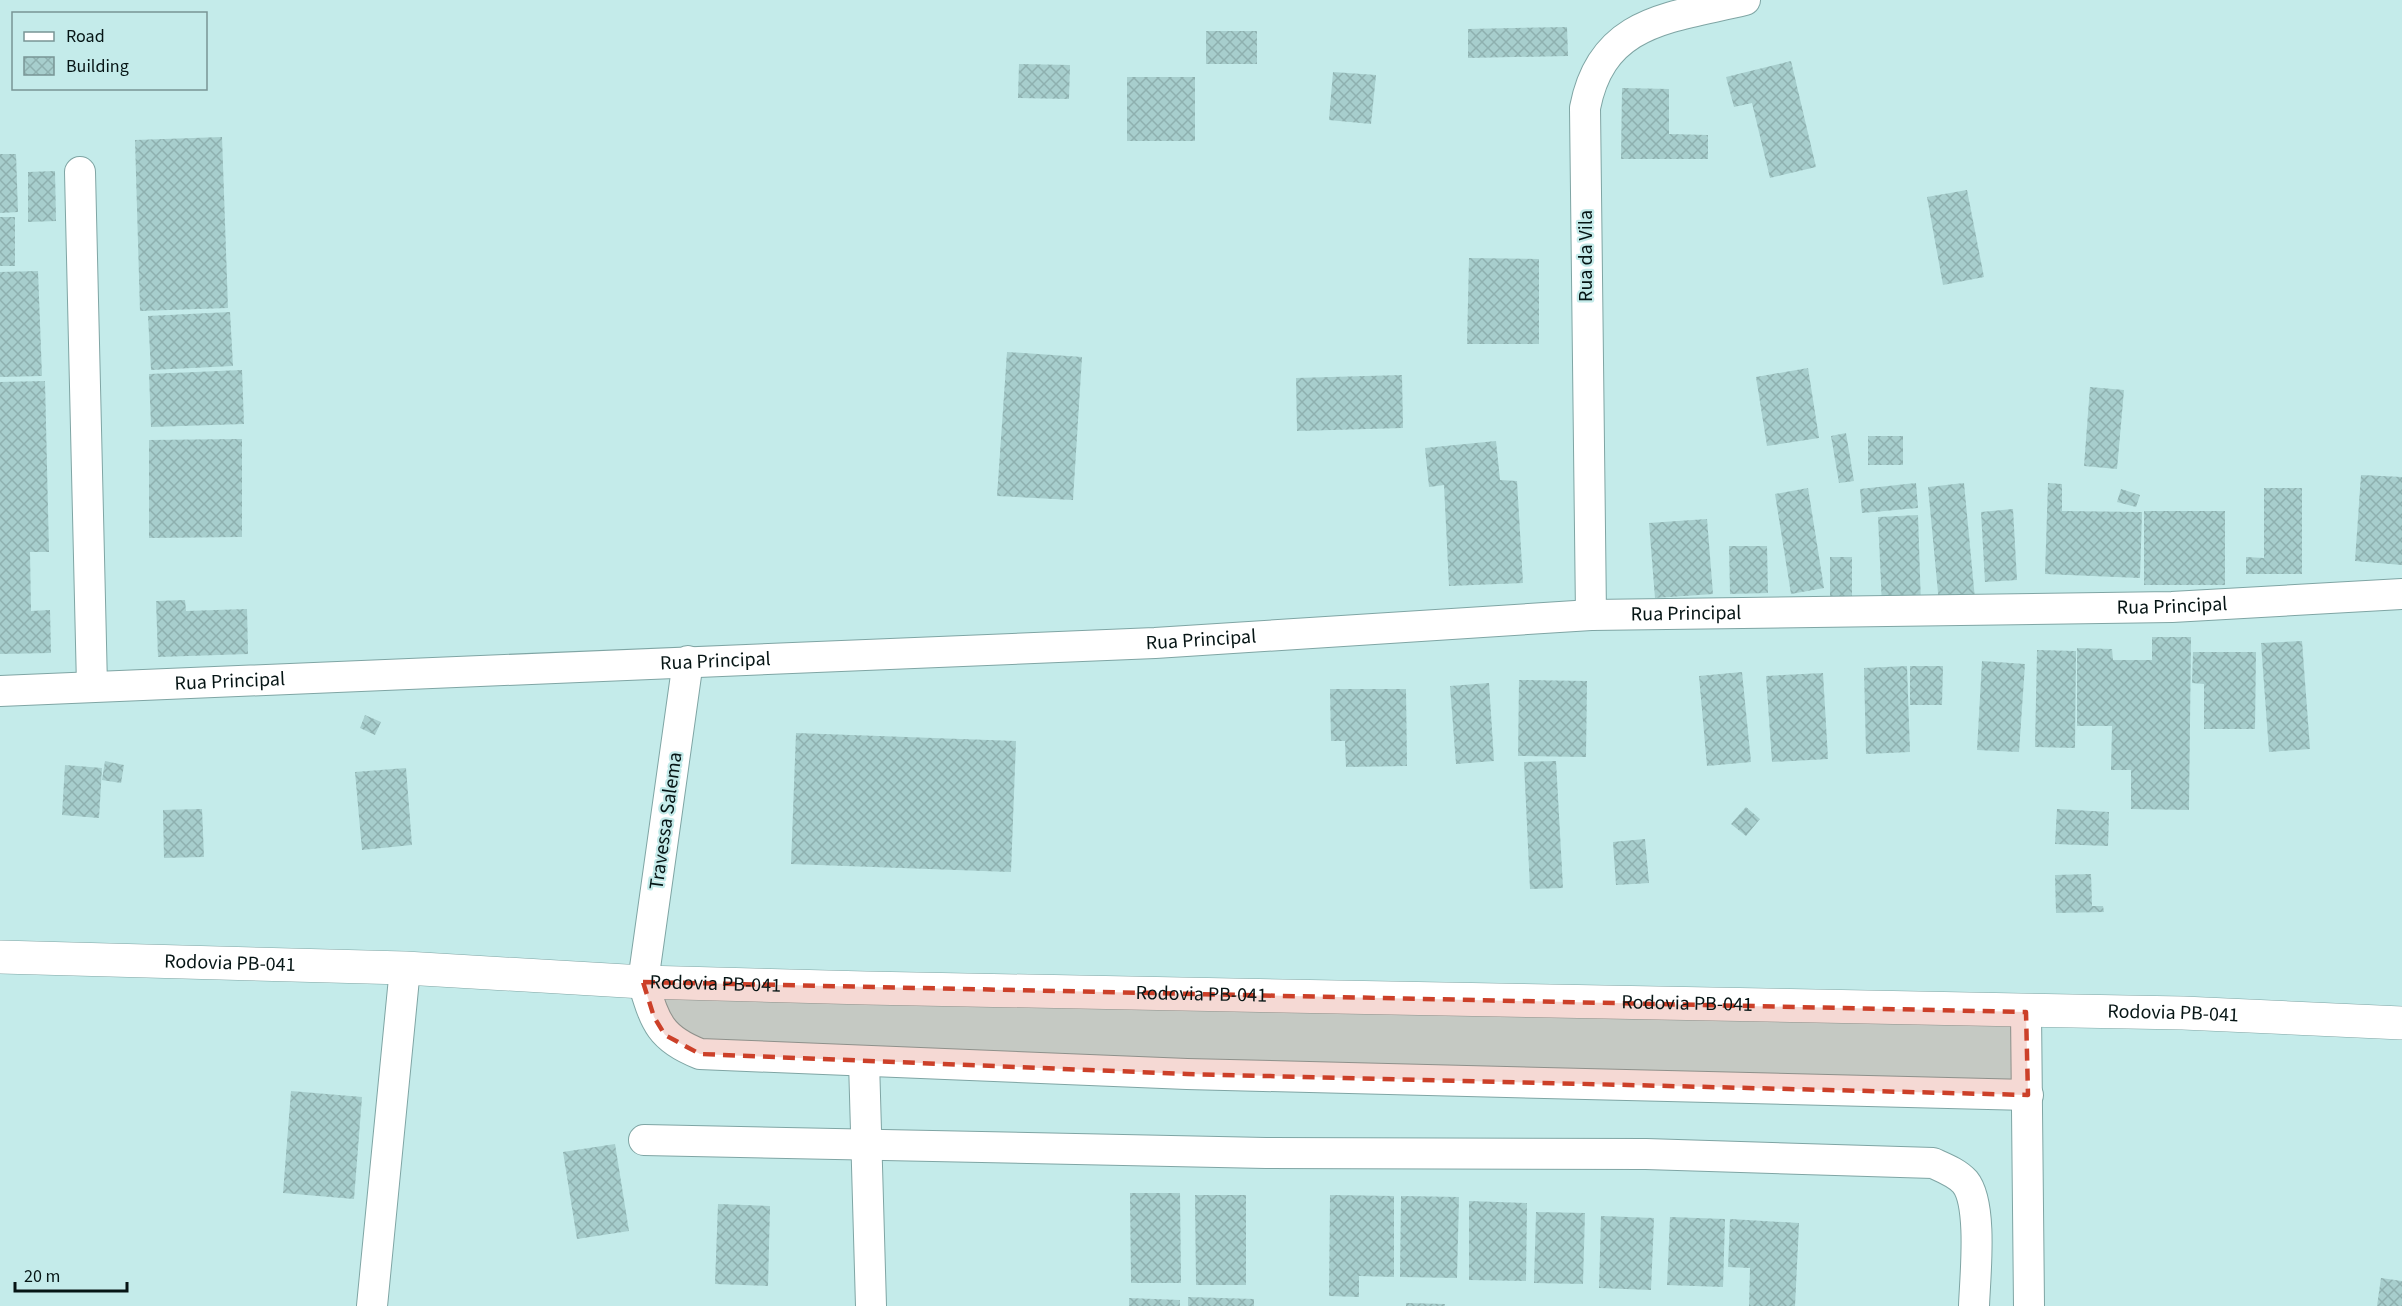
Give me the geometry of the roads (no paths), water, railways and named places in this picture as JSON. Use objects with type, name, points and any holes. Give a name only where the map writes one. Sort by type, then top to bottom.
[{"type":"main road","name":"Rodovia PB-041","points":[[0,957],[405,968],[643,982],[2026,1012],[2183,1013],[2402,1023]]},
{"type":"street","name":"Rua da Vila","points":[[1591,615],[1585,108],[1589,86],[1598,66],[1612,48],[1629,33],[1657,20],[1745,0]]},
{"type":"street","points":[[80,172],[92,686]]},
{"type":"street","name":"Rua Principal","points":[[0,691],[1155,643],[1591,615],[2172,607],[2402,594]]},
{"type":"street","name":"Travessa Salema","points":[[643,982],[688,661]]},
{"type":"street","points":[[372,1306],[405,968]]},
{"type":"street","points":[[643,982],[654,1017],[665,1035],[680,1046],[700,1054],[1187,1074],[2028,1095]]},
{"type":"street","points":[[2026,1012],[2029,1306]]},
{"type":"street","points":[[864,1061],[871,1306]]},
{"type":"street","points":[[644,1140],[1266,1153],[1646,1154],[1933,1162],[1964,1181],[1971,1192],[1975,1212],[1974,1306]]}]
